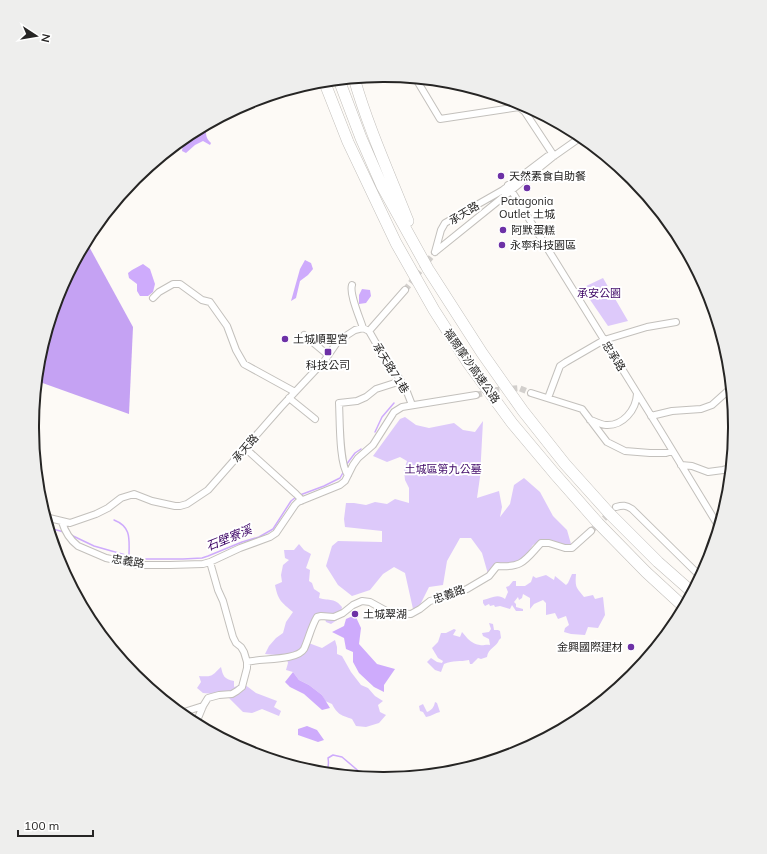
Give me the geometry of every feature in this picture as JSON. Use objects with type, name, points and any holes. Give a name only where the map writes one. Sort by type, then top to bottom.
[{"type":"highway","points":[[355,84],[360,102],[381,157],[423,260]]},
{"type":"highway","name":"福爾摩沙高速公路","points":[[341,85],[361,138],[382,186],[423,260],[482,353],[523,410],[565,464],[609,513],[658,562],[687,588]]},
{"type":"highway","name":"福爾摩沙高速公路","points":[[326,87],[348,142],[396,243],[434,310],[468,362],[512,423],[598,523],[646,572],[680,602]]},
{"type":"street","points":[[419,84],[440,119],[512,108]]},
{"type":"street","points":[[525,113],[554,156]]},
{"type":"street","name":"承天路","points":[[510,188],[503,190],[451,219],[445,224],[441,230],[435,252],[510,188],[547,163],[554,156],[575,141]]},
{"type":"street","name":"忠承路","points":[[510,188],[715,521]]},
{"type":"street","points":[[453,237],[445,237],[444,232],[445,228],[455,218]]},
{"type":"street","points":[[440,236],[445,243]]},
{"type":"street","points":[[153,298],[159,292],[173,284],[180,284],[202,300],[210,302],[227,326],[236,350],[244,364],[295,392]]},
{"type":"street","name":"承天路71巷","points":[[352,285],[351,290],[357,312],[366,330],[401,381],[412,405]]},
{"type":"street","name":"承天路","points":[[52,519],[70,523],[76,522],[108,508],[121,498],[134,494],[152,501],[174,506],[187,504],[208,490],[289,398],[325,360],[338,341],[355,330],[366,330],[405,290]]},
{"type":"street","points":[[548,398],[560,366],[604,340],[646,327],[676,322]]},
{"type":"street","points":[[304,335],[328,355]]},
{"type":"street","points":[[347,473],[342,460],[339,403],[357,401],[366,397],[376,389],[401,381]]},
{"type":"street","points":[[651,416],[672,411],[701,409],[712,404],[726,392]]},
{"type":"street","points":[[531,393],[582,410],[607,442],[625,451],[650,453],[666,453],[672,451]]},
{"type":"street","points":[[590,420],[605,425],[625,419],[637,399],[637,394]]},
{"type":"street","name":"忠義路","points":[[62,522],[70,540],[78,546],[100,556],[139,565],[203,564],[210,562],[240,548],[270,537],[276,533],[299,498],[340,485],[345,481],[347,473],[352,465],[373,445],[394,412],[402,407],[476,395]]},
{"type":"street","points":[[289,398],[315,419]]},
{"type":"street","points":[[245,448],[299,498]]},
{"type":"street","points":[[681,465],[692,466],[708,472],[725,469]]},
{"type":"street","points":[[616,507],[623,505],[632,509],[696,572]]},
{"type":"street","name":"忠義路","points":[[247,662],[253,660],[295,656],[303,651],[309,638],[312,624],[317,617],[334,617],[362,601],[370,602],[390,613],[411,614],[430,601],[466,589],[489,576],[497,566],[507,567],[520,564],[529,557],[541,543],[550,543],[565,548],[572,548],[590,531]]},
{"type":"street","points":[[198,717],[202,706],[208,698],[232,694],[242,687],[247,668],[244,652],[236,643],[233,636],[210,562]]},
{"type":"street","points":[[189,710],[202,706]]},
{"type":"green space","name":"承安公園","points":[[603,278],[628,321],[608,326],[582,288]]},
{"type":"green space","name":"土城區第九公墓","points":[[405,417],[416,425],[429,428],[454,423],[463,430],[475,432],[483,421],[480,477],[477,498],[499,491],[502,507],[500,517],[510,504],[514,485],[524,478],[540,492],[553,516],[567,530],[571,544],[559,545],[544,539],[533,545],[523,560],[507,565],[488,574],[482,553],[471,538],[460,538],[447,561],[443,585],[429,587],[420,605],[413,609],[405,573],[394,567],[383,574],[370,590],[352,596],[338,585],[326,566],[332,546],[338,541],[382,542],[382,531],[345,527],[344,519],[346,503],[366,505],[375,502],[387,504],[395,499],[409,503],[409,488],[405,480],[404,470],[407,461],[400,457],[387,462],[373,456],[400,419]]},
{"type":"green space","points":[[299,544],[304,550],[311,554],[306,568],[310,570],[309,581],[312,583],[314,589],[320,593],[319,598],[335,601],[342,607],[340,618],[331,624],[326,622],[324,616],[317,616],[306,642],[322,648],[335,640],[337,654],[342,656],[351,672],[361,685],[368,688],[375,696],[383,701],[378,705],[380,712],[386,715],[379,723],[366,727],[356,726],[352,719],[338,713],[332,704],[325,701],[322,695],[309,685],[299,680],[293,672],[286,670],[288,663],[286,656],[265,654],[269,646],[283,633],[286,622],[293,612],[286,606],[277,594],[275,585],[282,582],[281,575],[283,565],[289,560],[285,558],[284,550],[294,550]]},
{"type":"green space","points":[[572,574],[576,574],[577,587],[584,597],[593,595],[595,599],[603,597],[605,615],[598,628],[588,627],[585,635],[564,632],[565,628],[569,625],[566,616],[558,619],[555,613],[546,615],[546,603],[543,600],[534,604],[530,609],[530,598],[523,594],[522,598],[519,600],[518,597],[514,602],[516,607],[523,609],[523,611],[516,611],[512,605],[510,609],[500,606],[495,607],[494,605],[490,606],[489,604],[485,606],[483,603],[483,600],[494,596],[500,596],[505,599],[508,592],[506,587],[513,581],[516,581],[516,586],[525,586],[531,582],[533,576],[536,578],[546,575],[554,580],[555,576],[566,585]]},
{"type":"green space","points":[[489,623],[493,624],[494,630],[500,631],[501,638],[489,652],[487,657],[481,659],[478,658],[472,664],[470,664],[469,660],[447,663],[444,664],[441,672],[435,670],[427,662],[431,658],[442,663],[443,661],[438,658],[432,648],[438,642],[441,633],[446,633],[454,629],[456,630],[453,635],[460,637],[462,632],[474,643],[490,645],[489,639],[483,636],[482,633],[489,632],[491,629]]},
{"type":"green space","points":[[221,667],[224,677],[234,681],[234,687],[244,684],[256,693],[277,701],[274,707],[281,711],[279,716],[262,709],[252,713],[243,712],[229,698],[223,695],[203,693],[197,688],[201,682],[199,676],[212,675]]},
{"type":"green space","points":[[435,702],[437,703],[440,712],[426,717],[423,712],[420,711],[419,706],[423,704],[427,712],[432,708]]},
{"type":"shaded area","points":[[206,132],[208,140],[211,143],[210,145],[203,141],[195,145],[186,153],[182,151],[182,148]]},
{"type":"shaded area","points":[[90,248],[133,327],[129,414],[42,383],[57,316],[65,295]]},
{"type":"shaded area","points":[[305,260],[311,263],[313,269],[300,281],[296,298],[291,301],[300,269]]},
{"type":"shaded area","points":[[143,264],[150,269],[155,284],[153,292],[148,296],[140,296],[137,291],[137,284],[129,278],[128,273]]},
{"type":"shaded area","points":[[362,289],[370,290],[371,296],[366,303],[359,304],[359,295]]},
{"type":"shaded area","points":[[355,615],[361,628],[359,644],[377,664],[395,669],[384,685],[384,692],[374,687],[359,673],[353,662],[353,652],[346,649],[344,638],[332,632],[344,626],[346,619]]},
{"type":"shaded area","points":[[293,672],[299,680],[309,685],[322,695],[330,708],[322,710],[304,694],[290,687],[285,682]]},
{"type":"shaded area","points":[[307,726],[317,730],[324,740],[318,742],[298,735],[298,729]]},
{"type":"waterway","name":"石壁寮溪","points":[[375,432],[382,417],[394,403]]},
{"type":"waterway","name":"石壁寮溪","points":[[346,465],[355,453],[361,449]]},
{"type":"waterway","name":"石壁寮溪","points":[[300,495],[340,478],[344,471]]},
{"type":"waterway","name":"石壁寮溪","points":[[71,535],[94,546],[141,559],[202,558],[259,537],[273,529],[291,501],[296,497]]},
{"type":"waterway","points":[[114,520],[124,526],[127,530],[129,539],[129,556]]},
{"type":"waterway","name":"石壁寮溪","points":[[55,530],[64,532]]},
{"type":"waterway","points":[[328,767],[328,758],[333,755],[342,757],[358,771]]},
{"type":"tunnel","points":[[405,290],[435,252]]},
{"type":"tunnel","points":[[476,395],[497,390],[519,388],[531,393]]},
{"type":"tunnel","points":[[591,531],[616,507]]},
{"type":"place","name":"天然素食自助餐","points":[[501,176]]},
{"type":"place","name":"Patagonia Outlet 土城","points":[[527,188]]},
{"type":"place","name":"阿默蛋糕","points":[[503,230]]},
{"type":"place","name":"永寧科技園區","points":[[502,245]]},
{"type":"place","name":"土城順聖宮","points":[[285,339]]},
{"type":"place","name":"科技公司","points":[[328,352]]},
{"type":"place","name":"土城翠湖","points":[[355,614]]},
{"type":"place","name":"金興國際建材","points":[[631,647]]}]
